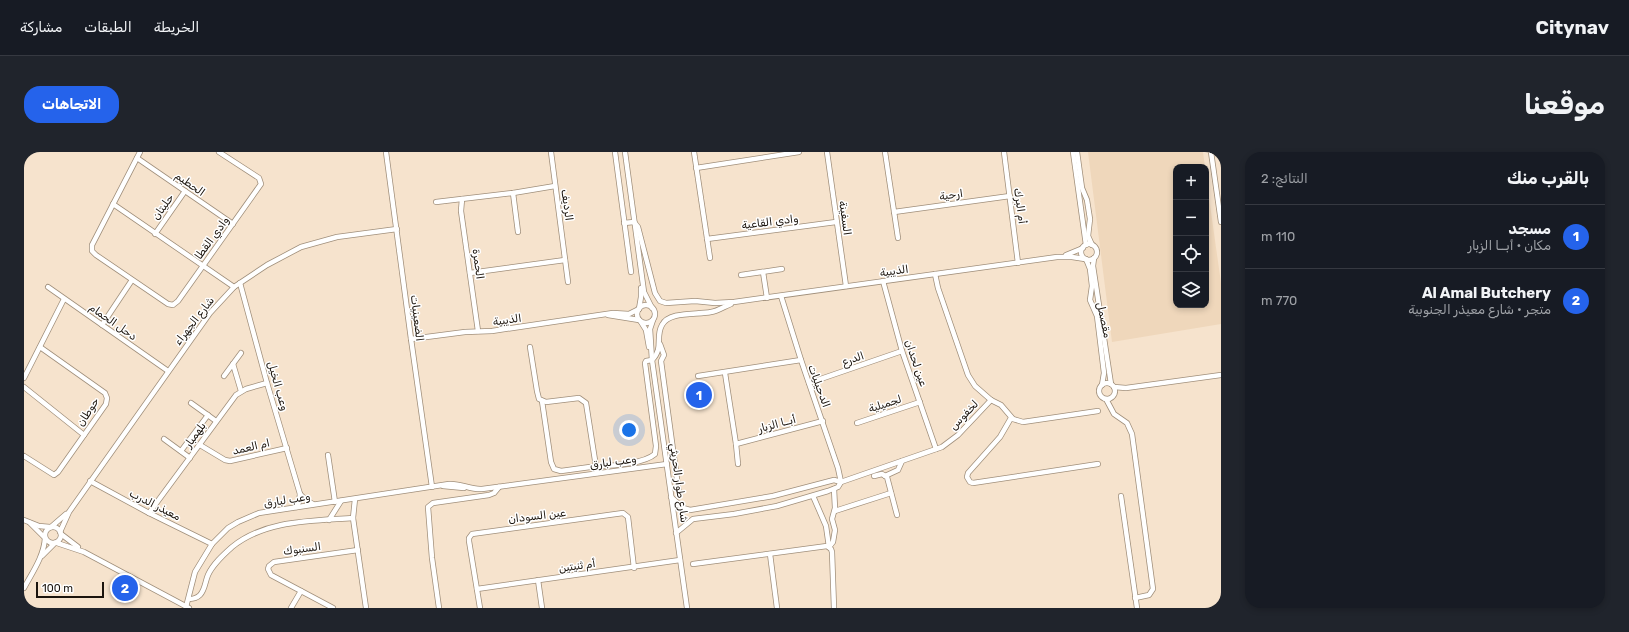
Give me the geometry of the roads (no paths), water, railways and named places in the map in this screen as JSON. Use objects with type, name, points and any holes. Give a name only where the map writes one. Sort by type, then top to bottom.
[{"type":"street","name":"وادي القطا","points":[[140,152],[92,245],[92,250],[132,280],[168,304],[173,305],[178,301],[260,187],[261,182],[259,178],[219,152]]},
{"type":"street","name":"الضعينيات","points":[[386,152],[432,487]]},
{"type":"street","name":"الرديف","points":[[551,152],[568,282]]},
{"type":"street","points":[[615,152],[631,272]]},
{"type":"street","points":[[623,152],[644,292],[655,315],[653,320],[646,323],[640,321],[637,314],[641,293],[633,222]]},
{"type":"street","points":[[694,152],[710,258]]},
{"type":"street","points":[[696,168],[799,152]]},
{"type":"street","name":"السفينة","points":[[827,152],[846,286]]},
{"type":"street","points":[[885,152],[898,238]]},
{"type":"street","name":"أم البرك","points":[[1004,152],[1018,263]]},
{"type":"street","points":[[1073,152],[1084,247],[1081,254],[1085,259],[1090,260],[1094,258],[1096,250],[1088,236],[1090,219],[1087,200],[1082,188],[1077,152]]},
{"type":"street","points":[[1211,152],[1221,222]]},
{"type":"street","name":"الحطيم","points":[[136,158],[233,224]]},
{"type":"street","points":[[436,202],[513,193],[555,186]]},
{"type":"street","name":"حليتان","points":[[155,234],[185,191]]},
{"type":"street","points":[[513,193],[518,232]]},
{"type":"street","name":"ارحية","points":[[894,212],[1010,196]]},
{"type":"street","name":"الحمرة","points":[[462,199],[461,211],[478,331]]},
{"type":"street","name":"حليتان","points":[[113,204],[234,287]]},
{"type":"street","points":[[624,223],[633,222]]},
{"type":"street","name":"الذيبية","points":[[633,222],[640,230],[650,277],[658,298],[669,304],[695,301],[715,303],[734,302],[1057,258],[1072,257],[1085,259]]},
{"type":"street","name":"وادي القاعية","points":[[707,239],[836,222]]},
{"type":"street","name":"شارع الجهراء","points":[[60,533],[69,512],[168,371],[210,314],[234,287],[284,255],[301,247],[338,237],[397,229]]},
{"type":"street","points":[[1084,247],[1092,245]]},
{"type":"street","name":"الذيبية","points":[[1057,258],[1084,247]]},
{"type":"street","name":"مقصمل","points":[[1094,258],[1093,266],[1112,385]]},
{"type":"street","name":"مقصمل","points":[[1085,259],[1090,269],[1092,282],[1090,300],[1096,316],[1104,373],[1102,385]]},
{"type":"street","points":[[470,273],[565,260]]},
{"type":"street","points":[[741,275],[782,269]]},
{"type":"street","points":[[763,272],[767,298]]},
{"type":"street","name":"لخفوس","points":[[671,497],[683,508],[690,510],[773,496],[834,480],[841,482],[936,450],[953,439],[991,400],[975,386],[968,376],[938,288],[935,274]]},
{"type":"street","points":[[102,325],[132,280]]},
{"type":"street","name":"عين لحدان","points":[[883,282],[902,351],[936,450]]},
{"type":"street","name":"وعب الخيل","points":[[240,283],[267,383],[300,494]]},
{"type":"street","name":"دحل الحمام","points":[[48,288],[168,371]]},
{"type":"street","name":"الدحيليات","points":[[781,296],[801,360],[823,421],[841,482]]},
{"type":"street","points":[[24,378],[64,299]]},
{"type":"street","name":"الذيبية","points":[[647,381],[644,363],[652,360],[658,351],[660,344],[660,329],[668,319],[675,316],[716,311],[734,302]]},
{"type":"street","points":[[715,303],[716,311]]},
{"type":"street","points":[[639,309],[646,306],[652,308]]},
{"type":"street","name":"الذيبية","points":[[411,339],[465,332],[492,331],[613,313],[629,314],[639,309]]},
{"type":"street","name":"الذيبية","points":[[606,315],[640,321]]},
{"type":"street","name":"شارع طوار الحريثي","points":[[652,360],[650,329],[653,320]]},
{"type":"street","name":"شارع طوار الحريثي","points":[[640,321],[646,330],[652,360],[687,608]]},
{"type":"street","points":[[660,344],[664,355],[661,361],[679,494]]},
{"type":"street","name":"حوطان","points":[[24,456],[54,475],[58,472],[106,404],[107,398],[105,393],[40,347]]},
{"type":"street","points":[[530,347],[536,392],[539,399],[542,401],[552,467],[561,471],[590,467]]},
{"type":"street","name":"الدرع","points":[[809,383],[902,351]]},
{"type":"street","points":[[224,376],[241,353]]},
{"type":"street","points":[[698,376],[801,360]]},
{"type":"street","points":[[233,364],[241,391],[267,383]]},
{"type":"street","points":[[725,373],[738,464]]},
{"type":"street","points":[[1106,399],[1111,398],[1114,394],[1126,388],[1221,375]]},
{"type":"street","points":[[600,466],[626,464],[647,459],[655,454],[656,446],[647,381],[655,380]]},
{"type":"street","points":[[1126,388],[1106,383],[1102,385],[1100,393],[1102,397],[1106,399],[1116,416],[1129,426],[1132,434],[1153,587],[1153,591],[1149,595],[1135,598]]},
{"type":"street","points":[[1112,385],[1114,394],[1112,408]]},
{"type":"street","points":[[24,387],[84,435]]},
{"type":"street","name":"بلهمبار","points":[[149,513],[216,421],[236,395],[241,391]]},
{"type":"street","points":[[542,401],[549,402],[579,398],[586,403],[597,473]]},
{"type":"street","points":[[650,401],[658,400]]},
{"type":"street","points":[[991,400],[1001,405],[1011,418],[1020,422],[1098,411]]},
{"type":"street","name":"لجميلية","points":[[856,423],[920,402]]},
{"type":"street","points":[[191,403],[216,421]]},
{"type":"street","points":[[181,451],[208,415]]},
{"type":"street","points":[[1011,418],[1000,437],[968,473],[967,477],[970,482],[973,483],[1098,464]]},
{"type":"street","name":"أبــا الزبار","points":[[736,444],[823,421]]},
{"type":"street","points":[[164,439],[190,458]]},
{"type":"street","name":"ام العمد","points":[[200,445],[225,460],[230,461],[287,448]]},
{"type":"street","points":[[328,455],[335,502]]},
{"type":"street","points":[[874,476],[884,475],[898,470],[902,461]]},
{"type":"street","name":"وعب لبارق","points":[[188,607],[195,572],[212,544],[228,528],[259,513],[432,487],[442,486],[478,490],[667,464]]},
{"type":"street","points":[[880,469],[891,493],[897,515]]},
{"type":"street","name":"معيذر الدرب","points":[[90,482],[212,544]]},
{"type":"street","name":"لخفوس","points":[[676,533],[687,522],[695,518],[762,509],[834,489],[838,487],[841,482]]},
{"type":"street","points":[[439,608],[432,558],[428,507],[433,503],[489,495],[499,487]]},
{"type":"street","points":[[693,564],[829,547],[833,542],[835,535],[832,519],[835,511],[834,489]]},
{"type":"street","points":[[835,511],[891,493]]},
{"type":"street","points":[[300,494],[313,505]]},
{"type":"street","points":[[296,507],[299,502],[300,494]]},
{"type":"street","points":[[813,496],[826,526],[829,547],[832,552],[834,608]]},
{"type":"street","points":[[1121,496],[1136,608]]},
{"type":"street","points":[[355,499],[353,518],[366,608]]},
{"type":"street","points":[[329,520],[341,501]]},
{"type":"street","name":"شارع الجهراء","points":[[50,527],[69,512]]},
{"type":"street","name":"عين السودان","points":[[480,608],[469,538],[475,533],[623,513],[628,517],[634,568]]},
{"type":"street","points":[[189,599],[200,595],[204,589],[209,573],[217,562],[234,546],[251,534],[269,528],[353,518]]},
{"type":"street","points":[[24,520],[30,523],[56,528],[84,552]]},
{"type":"street","points":[[30,523],[49,543],[56,543],[84,552],[188,607]]},
{"type":"street","points":[[24,588],[43,548],[46,530],[50,527]]},
{"type":"street","points":[[38,560],[60,540],[60,533]]},
{"type":"street","name":"السنبوك","points":[[333,608],[271,575],[268,569],[269,566],[274,562],[358,550]]},
{"type":"street","points":[[770,554],[777,608]]},
{"type":"street","name":"أم ثنيتين","points":[[477,589],[634,568],[680,560]]},
{"type":"street","points":[[538,580],[542,608]]},
{"type":"street","points":[[291,608],[301,591]]},
{"type":"place","name":"مسجد","points":[[699,395]]},
{"type":"place","name":"Al Amal Butchery","points":[[125,588]]}]
